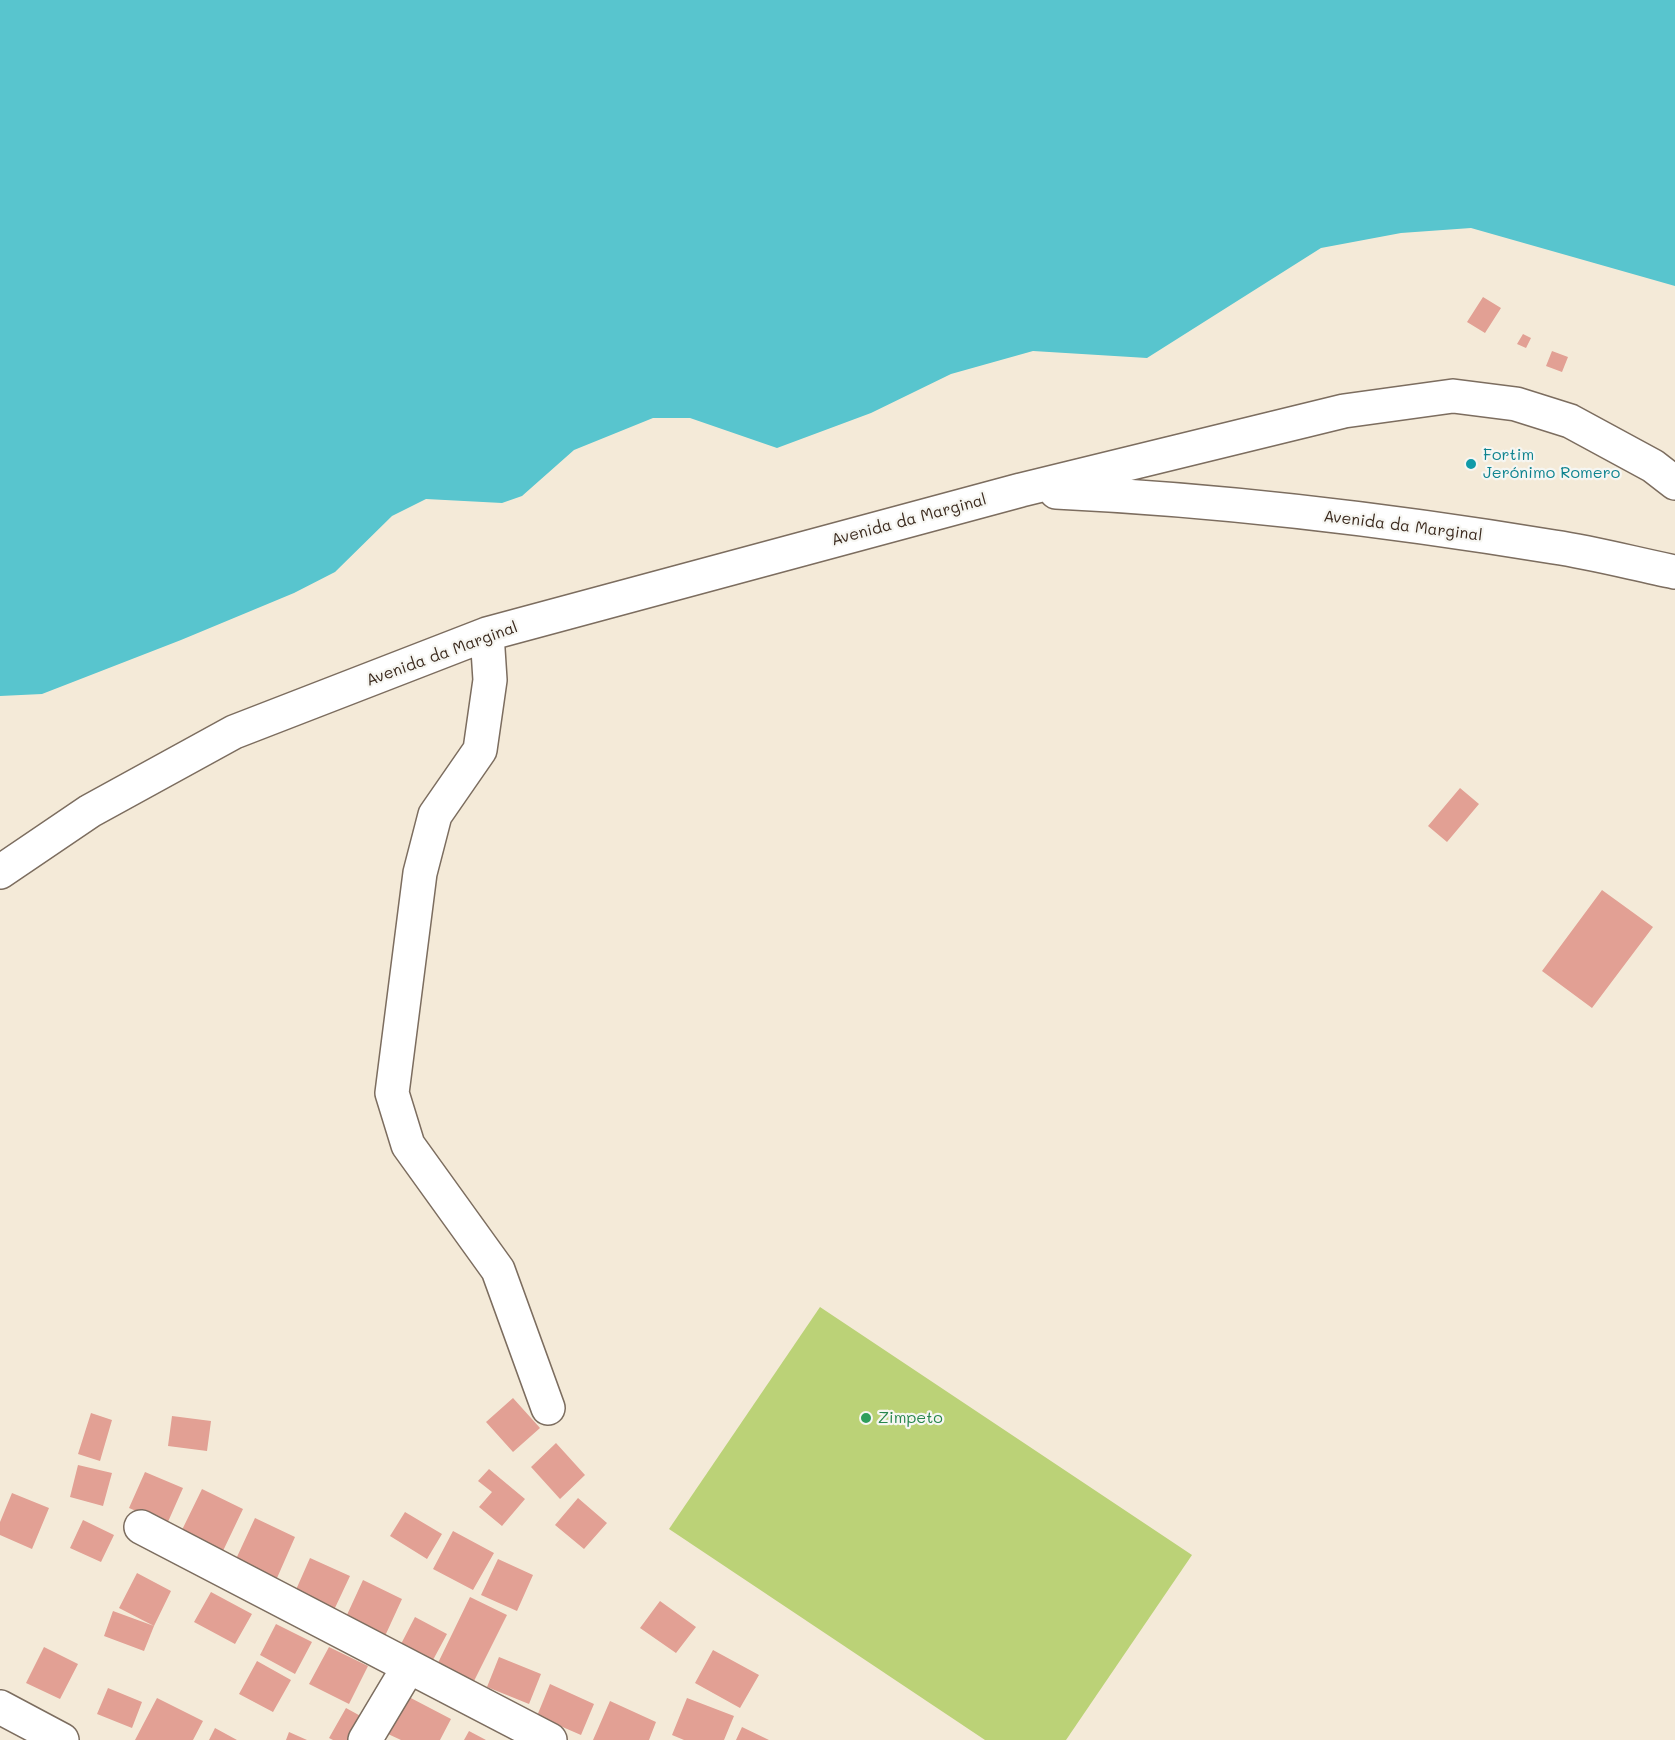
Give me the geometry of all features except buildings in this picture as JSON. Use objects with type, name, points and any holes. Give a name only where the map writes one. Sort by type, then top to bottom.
[{"type":"street","name":"Avenida da Marginal","points":[[0,872],[90,811],[234,732],[487,634],[1021,490],[1344,411],[1453,396],[1516,404],[1570,421],[1653,466],[1675,483]]},
{"type":"street","name":"Avenida da Marginal","points":[[1021,490],[1145,496],[1390,524],[1556,547],[1675,572]]},
{"type":"street","points":[[487,634],[489,680],[480,750],[435,815],[420,873],[392,1093],[408,1145],[498,1270],[548,1408]]},
{"type":"street","points":[[141,1527],[550,1740]]},
{"type":"street","points":[[365,1740],[408,1668]]},
{"type":"street","points":[[0,1707],[47,1736]]},
{"type":"green space","name":"Zimpeto","points":[[820,1307],[1192,1555],[1066,1740],[985,1740],[669,1529]]},
{"type":"water","points":[[0,0],[1675,0],[1675,286],[1471,228],[1401,233],[1321,248],[1147,358],[1033,351],[951,374],[871,413],[777,448],[690,418],[653,418],[574,450],[522,496],[502,503],[426,499],[392,516],[335,572],[294,593],[42,694],[0,696]]},
{"type":"place","name":"Fortim Jerónimo Romero","points":[[1471,464]]},
{"type":"place","name":"Zimpeto","points":[[866,1418]]}]
